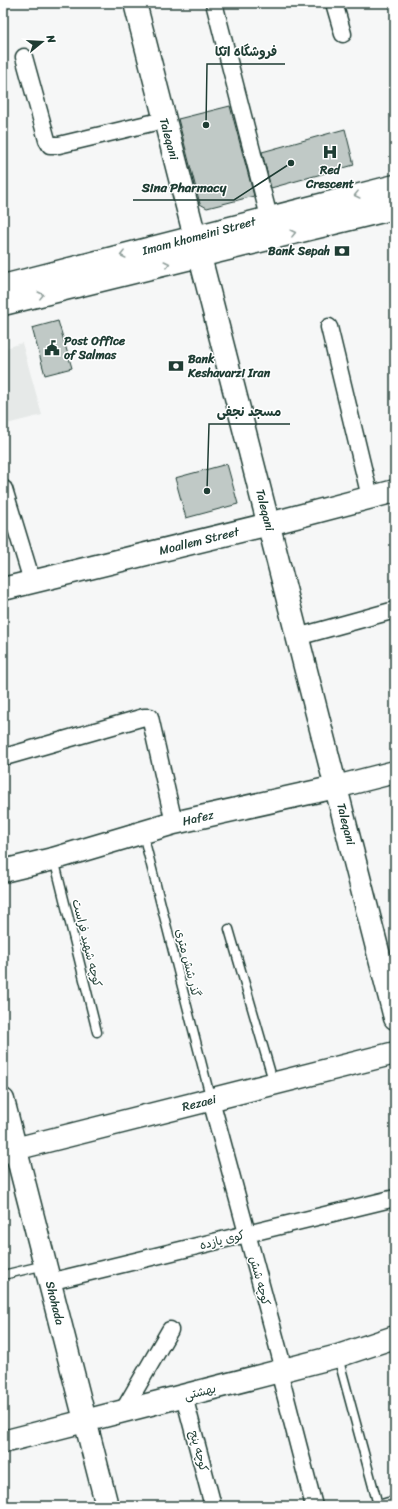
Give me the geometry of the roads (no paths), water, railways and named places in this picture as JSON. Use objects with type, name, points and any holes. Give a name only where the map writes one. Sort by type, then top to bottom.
[{"type":"street","name":"Taleqani","points":[[135,3],[395,1018]]},
{"type":"street","points":[[214,3],[269,217]]},
{"type":"street","points":[[334,3],[343,34]]},
{"type":"street","points":[[24,57],[47,140],[50,145],[59,145],[164,120]]},
{"type":"street","name":"Imam khomeini Street","points":[[3,304],[197,247],[269,217],[395,186]]},
{"type":"street","name":"Imam khomeini Street","points":[[3,286],[395,208]]},
{"type":"street","points":[[329,327],[370,497]]},
{"type":"street","points":[[4,489],[32,581]]},
{"type":"street","name":"Moallem Street","points":[[3,589],[268,524],[395,491]]},
{"type":"street","points":[[298,638],[395,610]]},
{"type":"street","points":[[8,756],[144,717],[150,718],[174,823]]},
{"type":"street","name":"Hafez","points":[[3,871],[54,859],[174,823],[336,787],[395,772]]},
{"type":"street","name":"Rezaei","points":[[9,1151],[395,1053]]},
{"type":"street","name":"Shohada","points":[[3,1100],[9,1151],[47,1273],[107,1506]]},
{"type":"street","name":"کوچه شش","points":[[211,1100],[282,1371],[314,1506]]},
{"type":"street","name":"کوی یازده","points":[[47,1273],[247,1234],[395,1198]]},
{"type":"street","points":[[123,1411],[170,1330]]},
{"type":"street","name":"بهشتی","points":[[3,1442],[282,1371],[338,1356],[395,1337]]},
{"type":"street","name":"کوچه پنج","points":[[184,1396],[213,1506]]},
{"type":"lane","name":"گذر شش متری","points":[[143,833],[211,1100]]},
{"type":"lane","name":"کوچه شهید فراست","points":[[54,859],[97,1032]]},
{"type":"lane","points":[[229,929],[274,1084]]},
{"type":"lane","points":[[3,1275],[47,1273]]},
{"type":"lane","points":[[338,1356],[376,1505],[395,1500]]},
{"type":"place","name":"فروشگاه اتکا","points":[[206,125]]},
{"type":"place","name":"Red Crescent","points":[[330,152]]},
{"type":"place","name":"Sina Pharmacy","points":[[291,163]]},
{"type":"place","name":"Bank Sepah","points":[[342,251]]},
{"type":"place","name":"Post Office of Salmas","points":[[52,348]]},
{"type":"place","name":"Bank Keshavarzi Iran","points":[[176,366]]},
{"type":"place","name":"مسجد نجفی","points":[[207,491]]}]
